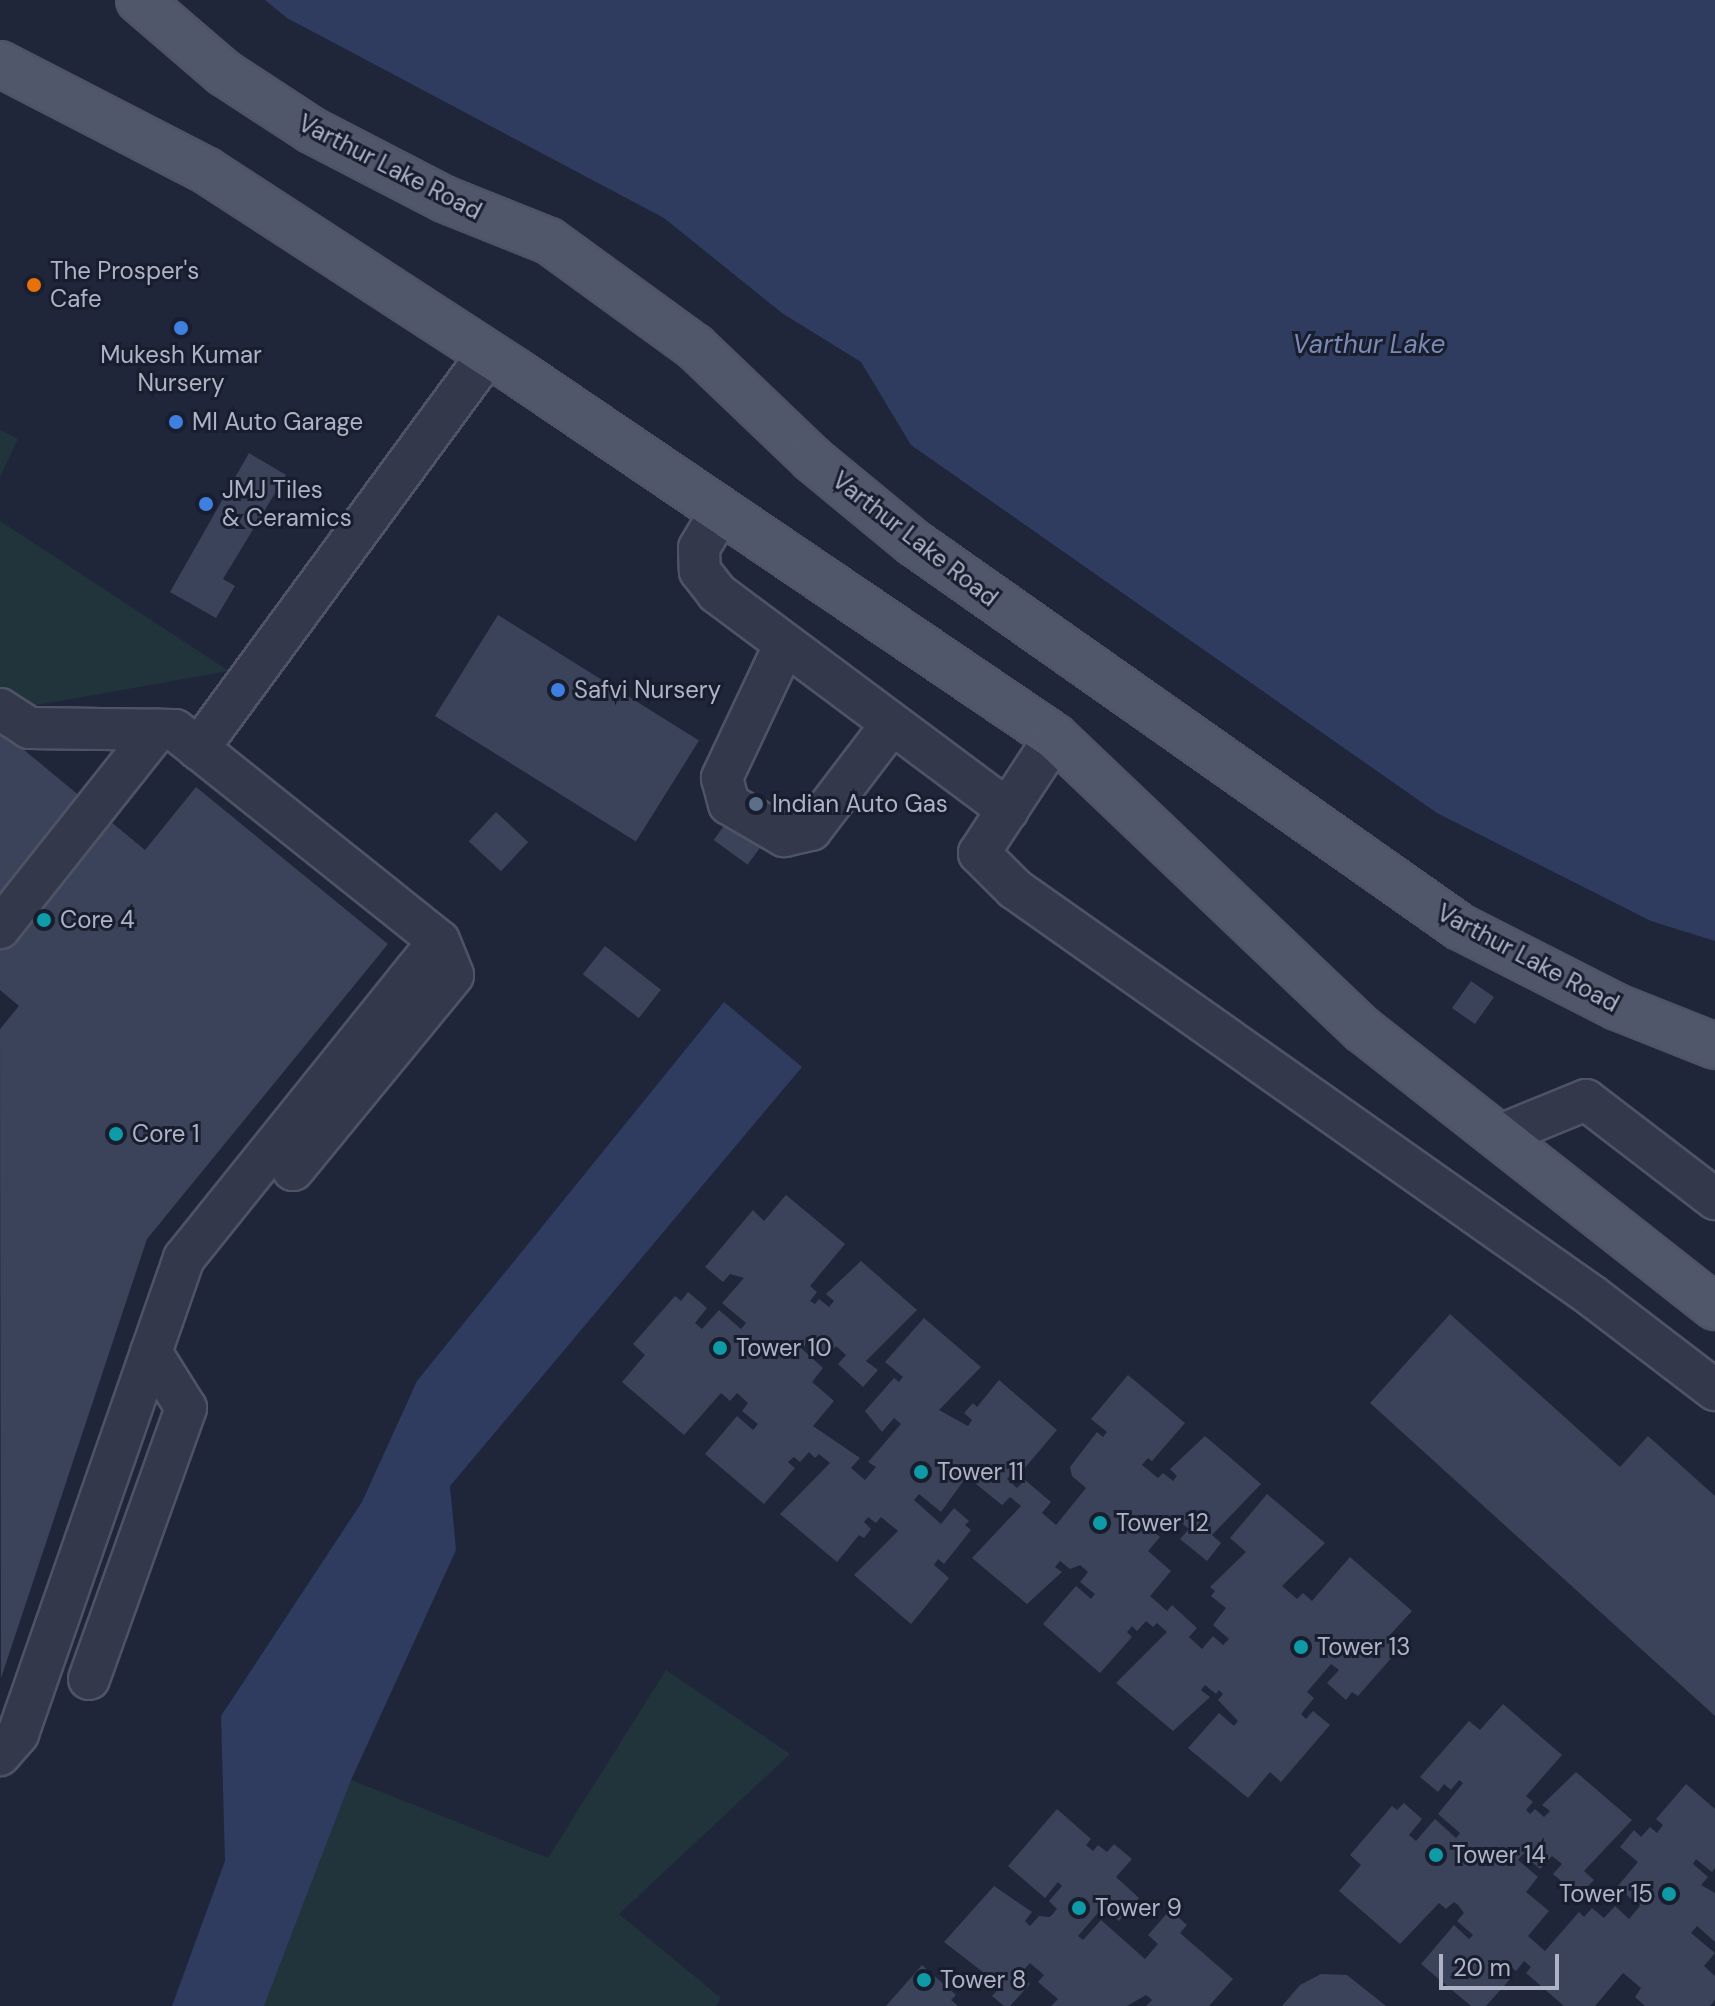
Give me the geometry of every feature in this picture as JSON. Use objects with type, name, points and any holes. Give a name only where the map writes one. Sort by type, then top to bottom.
[{"type":"main road","name":"Varthur Lake Road","points":[[139,0],[224,73],[311,130],[444,199],[549,241],[695,347],[812,459],[914,543],[1460,927],[1617,1007],[1715,1046]]},
{"type":"main road","points":[[0,64],[207,171],[488,354],[1055,737],[1363,1030],[1715,1307]]},
{"type":"street","points":[[198,749],[488,354]]},
{"type":"street","points":[[721,511],[699,548],[700,571],[717,593],[784,646],[1008,810]]},
{"type":"street","points":[[784,646],[722,778],[729,804],[784,836],[811,830],[891,725]]},
{"type":"street","points":[[0,709],[29,728],[175,730],[439,941],[453,975],[293,1170]]},
{"type":"street","points":[[0,928],[157,730]]},
{"type":"street","points":[[1055,737],[979,853],[1015,889],[1592,1296],[1715,1390]]},
{"type":"street","points":[[0,1755],[18,1734],[184,1258],[439,941]]},
{"type":"street","points":[[1498,1136],[1586,1100],[1715,1199]]},
{"type":"street","points":[[89,1679],[186,1408],[151,1352]]},
{"type":"shaded area","points":[[0,430],[18,439],[0,477]]},
{"type":"shaded area","points":[[0,521],[229,671],[26,707],[0,687]]},
{"type":"shaded area","points":[[666,1670],[790,1754],[619,1914],[721,1998],[716,2006],[264,2006],[351,1780],[548,1858]]},
{"type":"water","name":"Varthur Lake","points":[[265,0],[1715,0],[1715,941],[1651,921],[1437,813],[911,445],[861,362],[782,313],[664,218],[287,18]]},
{"type":"water","points":[[724,1002],[802,1067],[450,1486],[456,1550],[351,1780],[264,2006],[172,2006],[225,1861],[221,1716],[362,1502],[417,1381]]},
{"type":"building","points":[[249,453],[286,475],[223,579],[235,586],[216,618],[170,592]]},
{"type":"building","points":[[498,615],[699,741],[636,842],[435,716]]},
{"type":"building","name":"Core 1","points":[[0,730],[145,850],[196,787],[388,944],[147,1239],[1,1678],[0,1029],[19,1006],[0,990]]},
{"type":"building","points":[[496,812],[528,842],[501,871],[469,841]]},
{"type":"building","points":[[726,823],[760,848],[748,865],[714,840]]},
{"type":"building","points":[[605,946],[661,990],[639,1018],[583,974]]},
{"type":"building","points":[[1471,981],[1494,997],[1475,1024],[1452,1008]]},
{"type":"building","points":[[786,1195],[845,1244],[810,1286],[817,1292],[810,1301],[815,1304],[819,1299],[829,1307],[834,1301],[826,1294],[861,1261],[917,1310],[866,1361],[878,1370],[863,1387],[838,1364],[846,1355],[836,1346],[825,1359],[807,1343],[802,1349],[823,1368],[812,1382],[834,1401],[813,1426],[860,1458],[851,1468],[865,1480],[876,1467],[868,1462],[901,1424],[894,1418],[882,1432],[865,1411],[894,1378],[899,1382],[903,1377],[885,1362],[924,1318],[981,1367],[939,1410],[968,1426],[972,1420],[964,1413],[973,1403],[977,1407],[999,1380],[1057,1430],[1023,1470],[1018,1466],[1007,1479],[1017,1488],[1025,1480],[1051,1502],[1042,1513],[1056,1525],[1086,1488],[1072,1476],[1070,1467],[1097,1432],[1103,1437],[1107,1432],[1091,1419],[1128,1375],[1185,1423],[1152,1461],[1148,1458],[1142,1465],[1158,1478],[1163,1473],[1173,1481],[1177,1476],[1170,1469],[1205,1436],[1261,1484],[1212,1535],[1221,1543],[1207,1561],[1180,1539],[1189,1529],[1178,1520],[1167,1533],[1145,1514],[1140,1520],[1160,1537],[1148,1551],[1171,1571],[1150,1596],[1167,1611],[1172,1605],[1197,1628],[1189,1637],[1202,1649],[1213,1636],[1223,1645],[1229,1639],[1213,1625],[1226,1608],[1211,1596],[1215,1591],[1210,1587],[1246,1552],[1230,1538],[1267,1494],[1325,1543],[1282,1586],[1297,1599],[1303,1593],[1312,1601],[1350,1557],[1412,1611],[1388,1637],[1400,1648],[1358,1696],[1352,1692],[1346,1700],[1327,1683],[1339,1670],[1331,1664],[1307,1692],[1314,1698],[1301,1714],[1306,1719],[1313,1711],[1330,1725],[1281,1782],[1270,1772],[1248,1798],[1188,1748],[1219,1713],[1234,1726],[1238,1721],[1218,1700],[1223,1694],[1219,1690],[1216,1694],[1205,1685],[1201,1690],[1210,1697],[1173,1731],[1116,1683],[1167,1632],[1157,1623],[1153,1627],[1146,1621],[1137,1631],[1132,1626],[1127,1632],[1132,1637],[1100,1673],[1043,1624],[1076,1586],[1091,1599],[1095,1594],[1080,1582],[1088,1572],[1080,1565],[1070,1569],[1060,1561],[1055,1567],[1062,1572],[1027,1604],[972,1558],[1021,1506],[1010,1497],[1002,1505],[976,1484],[985,1473],[975,1465],[941,1512],[919,1494],[914,1500],[941,1524],[954,1508],[969,1521],[965,1525],[971,1530],[944,1564],[938,1559],[934,1565],[949,1578],[911,1624],[854,1575],[898,1531],[881,1517],[876,1523],[868,1517],[864,1522],[871,1529],[864,1538],[859,1535],[837,1562],[780,1514],[830,1463],[819,1454],[815,1458],[809,1452],[800,1462],[794,1457],[788,1462],[795,1468],[764,1504],[705,1454],[737,1416],[753,1430],[758,1424],[742,1411],[748,1403],[737,1393],[730,1401],[721,1393],[684,1435],[622,1382],[645,1355],[633,1344],[675,1296],[681,1301],[688,1292],[707,1308],[695,1323],[702,1329],[719,1310],[741,1329],[746,1323],[722,1303],[744,1278],[730,1274],[723,1282],[705,1267],[753,1210],[764,1221]]},
{"type":"building","points":[[1450,1314],[1620,1467],[1648,1436],[1715,1496],[1715,1716],[1370,1403]]},
{"type":"building","name":"Tower 14","points":[[1503,1704],[1562,1755],[1526,1796],[1533,1802],[1526,1810],[1530,1814],[1535,1809],[1544,1817],[1550,1811],[1542,1805],[1576,1772],[1632,1820],[1584,1871],[1594,1880],[1579,1896],[1553,1874],[1562,1864],[1552,1856],[1540,1869],[1523,1854],[1518,1860],[1538,1877],[1526,1892],[1549,1911],[1528,1936],[1545,1951],[1579,1912],[1584,1917],[1592,1908],[1604,1918],[1615,1906],[1629,1919],[1640,1906],[1617,1887],[1638,1862],[1620,1847],[1634,1830],[1641,1837],[1650,1827],[1657,1833],[1663,1825],[1656,1819],[1686,1784],[1715,1809],[1715,1868],[1712,1872],[1696,1859],[1693,1864],[1708,1877],[1701,1885],[1715,1893],[1715,1942],[1697,1926],[1691,1933],[1715,1953],[1704,1966],[1715,1976],[1715,2000],[1710,2006],[1645,2006],[1635,1997],[1641,1988],[1623,1973],[1595,2006],[1564,2006],[1526,1973],[1531,1967],[1524,1961],[1516,1971],[1510,1966],[1504,1972],[1511,1978],[1486,2006],[1471,2006],[1421,1964],[1454,1925],[1469,1939],[1473,1935],[1457,1921],[1464,1913],[1458,1905],[1454,1902],[1446,1909],[1439,1903],[1400,1944],[1339,1891],[1361,1865],[1350,1855],[1392,1806],[1397,1810],[1404,1803],[1422,1819],[1409,1835],[1416,1841],[1435,1819],[1456,1838],[1460,1833],[1438,1814],[1463,1783],[1459,1780],[1451,1790],[1444,1784],[1438,1792],[1420,1777],[1469,1721],[1480,1730]]},
{"type":"building","name":"Tower 9","points":[[1057,1809],[1091,1839],[1086,1845],[1093,1851],[1098,1845],[1107,1852],[1114,1844],[1132,1859],[1116,1877],[1139,1898],[1119,1921],[1103,1907],[1078,1936],[1083,1940],[1101,1920],[1145,1959],[1158,1944],[1148,1935],[1170,1910],[1187,1925],[1180,1933],[1233,1979],[1209,2006],[1146,2006],[1152,2000],[1146,1995],[1127,2006],[1051,2006],[1058,1999],[1038,1982],[1044,1975],[1030,1963],[1020,1974],[1030,1984],[1010,2006],[1004,2006],[992,1996],[1001,1986],[944,1942],[994,1886],[1032,1912],[1025,1921],[1030,1926],[1039,1916],[1050,1917],[1057,1909],[1049,1901],[1062,1886],[1058,1882],[1045,1898],[1008,1866]]},
{"type":"building","name":"Tower 8","points":[[922,1965],[956,1995],[951,2000],[958,2006],[886,2006]]},
{"type":"building","points":[[1321,1974],[1347,1975],[1386,2006],[1282,2006],[1300,1985]]},
{"type":"place","name":"The Prosper's Cafe","points":[[34,285]]},
{"type":"place","name":"Mukesh Kumar Nursery","points":[[181,328]]},
{"type":"place","name":"MI Auto Garage","points":[[176,422]]},
{"type":"place","name":"JMJ Tiles & Ceramics","points":[[206,504]]},
{"type":"place","name":"Safvi Nursery","points":[[558,690]]},
{"type":"place","name":"Indian Auto Gas","points":[[756,804]]},
{"type":"place","name":"Core 4","points":[[44,920]]},
{"type":"place","name":"Core 1","points":[[116,1134]]},
{"type":"place","name":"Tower 10","points":[[720,1348]]},
{"type":"place","name":"Tower 11","points":[[921,1472]]},
{"type":"place","name":"Tower 12","points":[[1100,1523]]},
{"type":"place","name":"Tower 13","points":[[1301,1647]]},
{"type":"place","name":"Tower 14","points":[[1436,1855]]},
{"type":"place","name":"Tower 15","points":[[1669,1894]]},
{"type":"place","name":"Tower 9","points":[[1079,1908]]},
{"type":"place","name":"Tower 8","points":[[924,1980]]}]
